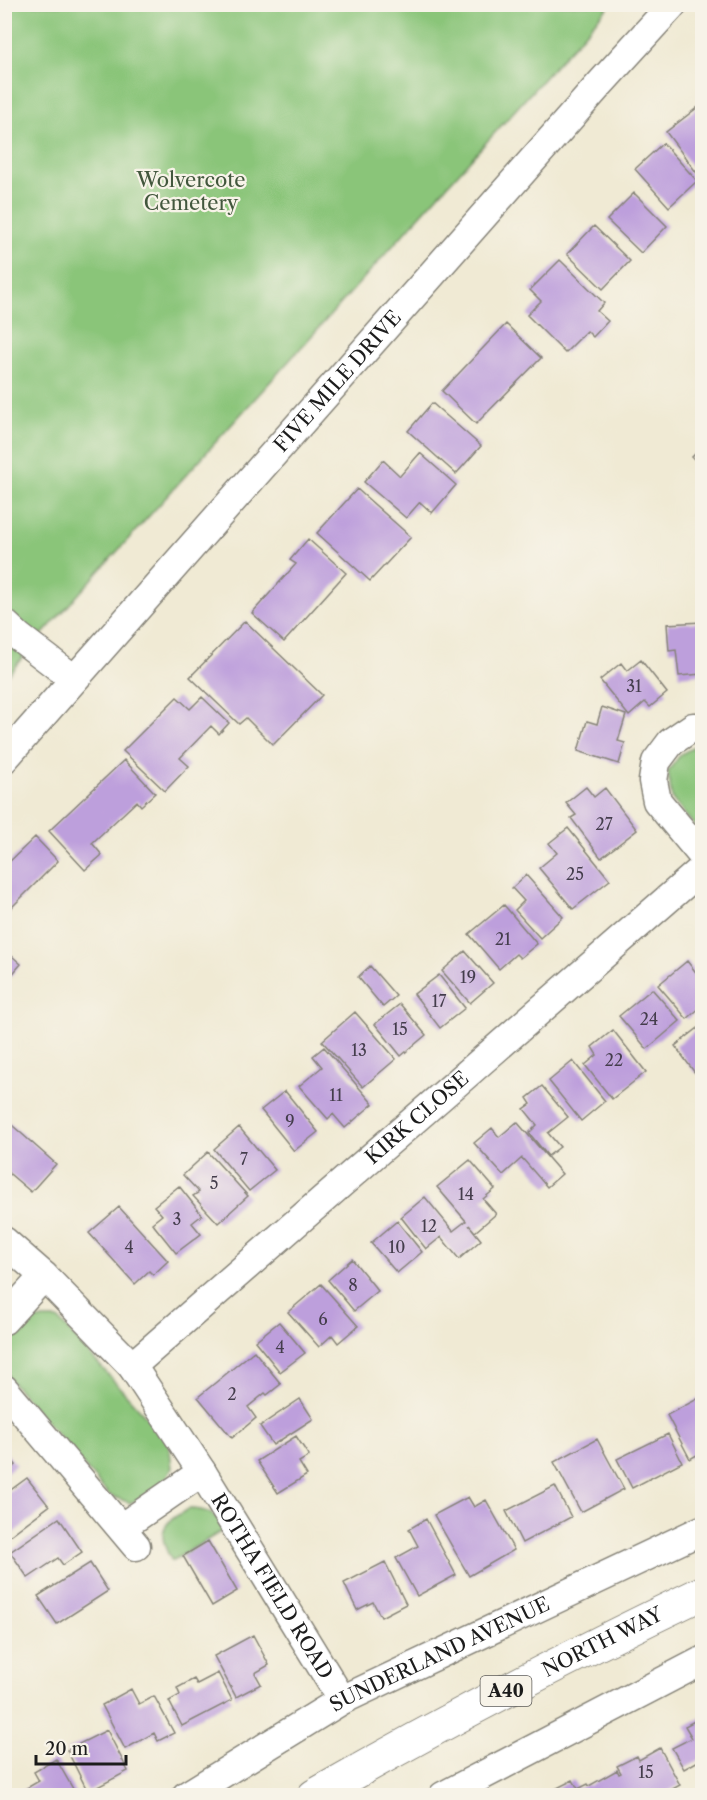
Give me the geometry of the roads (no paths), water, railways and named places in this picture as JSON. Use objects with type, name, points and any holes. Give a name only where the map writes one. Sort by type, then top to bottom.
[{"type":"highway","name":"NORTH WAY","points":[[314,1796],[388,1753],[593,1645],[702,1593]]},
{"type":"street","name":"FIVE MILE DRIVE","points":[[4,759],[673,4]]},
{"type":"street","points":[[4,623],[19,638],[74,680]]},
{"type":"street","points":[[702,727],[693,727],[671,742],[656,762],[653,781],[657,801],[702,855]]},
{"type":"street","name":"KIRK CLOSE","points":[[132,1366],[702,869]]},
{"type":"street","name":"ROTHA FIELD ROAD","points":[[4,1241],[44,1276],[132,1366],[202,1472],[342,1700]]},
{"type":"street","points":[[4,1320],[44,1276]]},
{"type":"street","name":"ROTHA FIELD ROAD","points":[[4,1389],[129,1536],[202,1472]]},
{"type":"street","name":"SUNDERLAND AVENUE","points":[[186,1796],[342,1700],[702,1530]]},
{"type":"street","points":[[443,1796],[702,1661]]},
{"type":"park label","name":"Wolvercote Cemetery","points":[[191,192]]}]
